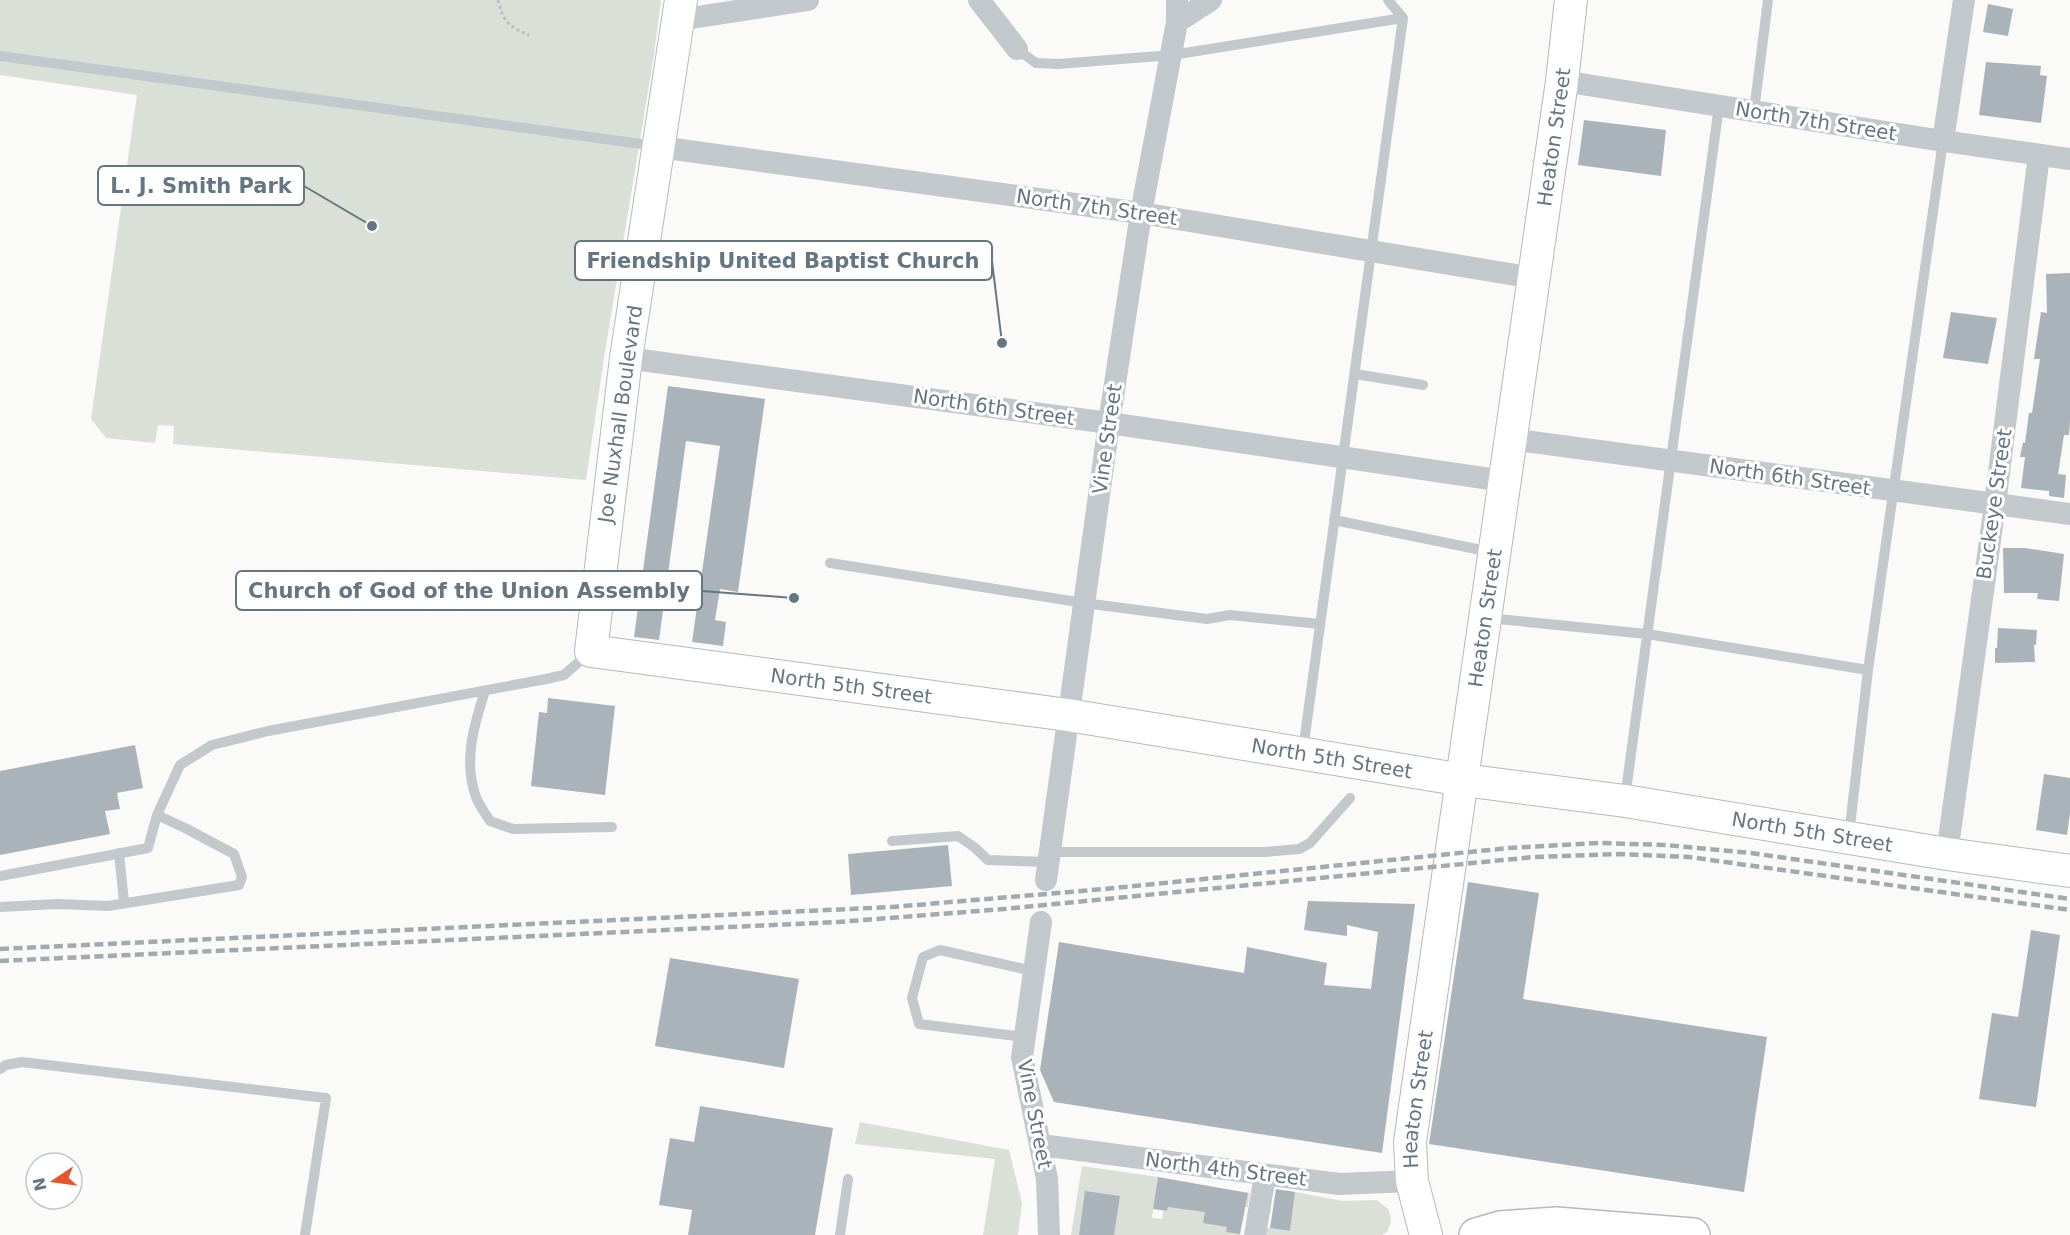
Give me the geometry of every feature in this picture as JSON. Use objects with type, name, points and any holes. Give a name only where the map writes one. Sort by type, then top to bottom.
[{"type":"highway","points":[[1476,1235],[1500,1228],[1556,1224],[1679,1234]]},
{"type":"street","points":[[679,10],[808,0]]},
{"type":"street","points":[[979,0],[1017,49]]},
{"type":"street","points":[[1177,11],[1211,0]]},
{"type":"street","name":"Heaton Street","points":[[1426,1235],[1412,1182],[1410,1142],[1562,81],[1571,0]]},
{"type":"street","points":[[1943,141],[1964,0]]},
{"type":"street","name":"Joe Nuxhall Boulevard","points":[[591,651],[626,358],[679,10]]},
{"type":"street","name":"Vine Street","points":[[1048,865],[1109,423],[1142,213],[1172,55],[1177,11]]},
{"type":"street","name":"North 7th Street","points":[[1562,81],[2070,159]]},
{"type":"street","name":"North 7th Street","points":[[659,147],[1142,213],[1534,278]]},
{"type":"street","name":"Buckeye Street","points":[[1947,854],[1995,504],[2039,155]]},
{"type":"street","name":"North 6th Street","points":[[626,358],[1109,423],[1504,481]]},
{"type":"street","name":"North 6th Street","points":[[1509,439],[2070,514]]},
{"type":"street","name":"North 5th Street","points":[[591,651],[1068,715],[1463,780],[1625,801],[1947,854],[2070,871]]},
{"type":"street","name":"Vine Street","points":[[1041,922],[1022,1057],[1047,1179],[1049,1235]]},
{"type":"street","name":"North 4th Street","points":[[1041,1145],[1339,1184],[1412,1182]]},
{"type":"street","points":[[1255,1235],[1265,1175]]},
{"type":"lane","points":[[1303,754],[1403,18],[1388,0]]},
{"type":"lane","points":[[1754,111],[1768,0]]},
{"type":"lane","points":[[1017,49],[1036,63],[1058,64],[1172,55],[1403,18]]},
{"type":"lane","points":[[0,56],[659,147]]},
{"type":"lane","points":[[1625,801],[1719,106]]},
{"type":"lane","points":[[1849,838],[1868,670],[1943,141]]},
{"type":"lane","points":[[1355,374],[1423,385]]},
{"type":"lane","points":[[1334,520],[1494,553]]},
{"type":"lane","points":[[830,563],[1084,603],[1207,619],[1230,615],[1320,624]]},
{"type":"lane","points":[[1485,618],[1647,634],[1868,670]]},
{"type":"lane","points":[[0,876],[148,848],[157,815],[180,765],[212,745],[268,730],[564,675],[591,651]]},
{"type":"lane","points":[[485,691],[473,731],[469,764],[476,798],[490,821],[513,829],[612,827]]},
{"type":"lane","points":[[892,841],[958,836],[988,860],[1048,865],[1299,849],[1310,843],[1350,798]]},
{"type":"lane","points":[[0,907],[57,904],[108,906],[239,885],[242,877],[234,854],[157,815]]},
{"type":"lane","points":[[119,853],[124,902]]},
{"type":"lane","points":[[1024,1037],[919,1024],[912,998],[923,957],[940,950],[1033,971]]},
{"type":"lane","points":[[0,1069],[6,1065],[22,1062],[326,1098],[305,1235]]},
{"type":"lane","points":[[840,1235],[848,1179]]},
{"type":"path","points":[[498,0],[509,27],[529,35]]},
{"type":"shaded area","points":[[0,0],[661,0],[586,480],[173,444],[174,426],[158,425],[155,443],[106,438],[91,419],[137,95],[0,75]]},
{"type":"shaded area","points":[[860,1122],[1009,1150],[1022,1203],[1018,1235],[983,1235],[995,1159],[855,1144]]},
{"type":"shaded area","points":[[1082,1166],[1158,1177],[1152,1218],[1162,1219],[1163,1211],[1167,1211],[1172,1180],[1250,1193],[1248,1207],[1244,1207],[1240,1235],[1071,1235]]},
{"type":"shaded area","points":[[1295,1192],[1343,1201],[1377,1200],[1389,1210],[1391,1222],[1387,1232],[1382,1235],[1263,1235],[1264,1227],[1290,1231]]},
{"type":"building","points":[[1988,4],[2013,9],[2008,36],[1983,32]]},
{"type":"building","points":[[1986,62],[2041,66],[2040,75],[2047,76],[2041,123],[1979,115]]},
{"type":"building","points":[[1584,120],[1666,130],[1661,176],[1578,165]]},
{"type":"building","points":[[2070,273],[2070,421],[2069,435],[2064,435],[2058,474],[2066,475],[2064,498],[2049,496],[2049,491],[2021,488],[2025,457],[2020,457],[2023,442],[2025,443],[2029,413],[2032,413],[2040,359],[2034,359],[2041,312],[2047,313],[2046,274]]},
{"type":"building","points":[[1951,312],[1997,318],[1988,364],[1943,358]]},
{"type":"building","points":[[668,386],[765,399],[738,592],[720,589],[715,620],[726,622],[723,646],[692,642],[720,446],[686,441],[659,640],[634,637]]},
{"type":"building","points":[[2003,548],[2025,548],[2064,554],[2059,601],[2037,599],[2038,593],[2004,593]]},
{"type":"building","points":[[1998,628],[2037,630],[2036,645],[2034,645],[2035,662],[1995,663]]},
{"type":"building","points":[[548,698],[615,706],[605,795],[531,786],[539,712],[547,713]]},
{"type":"building","points":[[135,745],[143,788],[117,793],[120,809],[105,811],[110,834],[0,855],[0,771]]},
{"type":"building","points":[[2044,774],[2070,778],[2070,813],[2067,835],[2036,830]]},
{"type":"building","points":[[948,845],[952,886],[851,895],[848,854]]},
{"type":"building","points":[[1468,882],[1539,893],[1523,999],[1767,1037],[1744,1192],[1429,1144]]},
{"type":"building","points":[[1308,901],[1415,904],[1382,1153],[1054,1102],[1040,1070],[1059,942],[1244,973],[1247,947],[1327,963],[1324,985],[1371,989],[1378,932],[1347,925],[1347,936],[1304,930]]},
{"type":"building","points":[[2031,930],[2060,935],[2036,1107],[1979,1099],[1992,1013],[2018,1017]]},
{"type":"building","points":[[670,958],[799,979],[784,1068],[655,1046]]},
{"type":"building","points":[[700,1106],[833,1128],[815,1235],[688,1235],[692,1210],[659,1205],[670,1138],[694,1142]]},
{"type":"building","points":[[1158,1177],[1248,1193],[1240,1234],[1226,1232],[1227,1227],[1203,1223],[1205,1212],[1168,1207],[1167,1211],[1153,1209]]},
{"type":"building","points":[[1276,1189],[1295,1192],[1290,1231],[1270,1228]]},
{"type":"building","points":[[1085,1191],[1120,1196],[1114,1235],[1079,1235]]},
{"type":"railway","points":[[0,949],[892,907],[1105,889],[1509,848],[1600,843],[1666,845],[1751,853],[2070,899]]},
{"type":"railway","points":[[0,961],[838,922],[1004,909],[1534,857],[1620,854],[1689,857],[2070,910]]},
{"type":"place","name":"L. J. Smith Park","points":[[372,226]]},
{"type":"place","name":"Friendship United Baptist Church","points":[[1002,343]]},
{"type":"place","name":"Church of God of the Union Assembly","points":[[794,598]]}]
